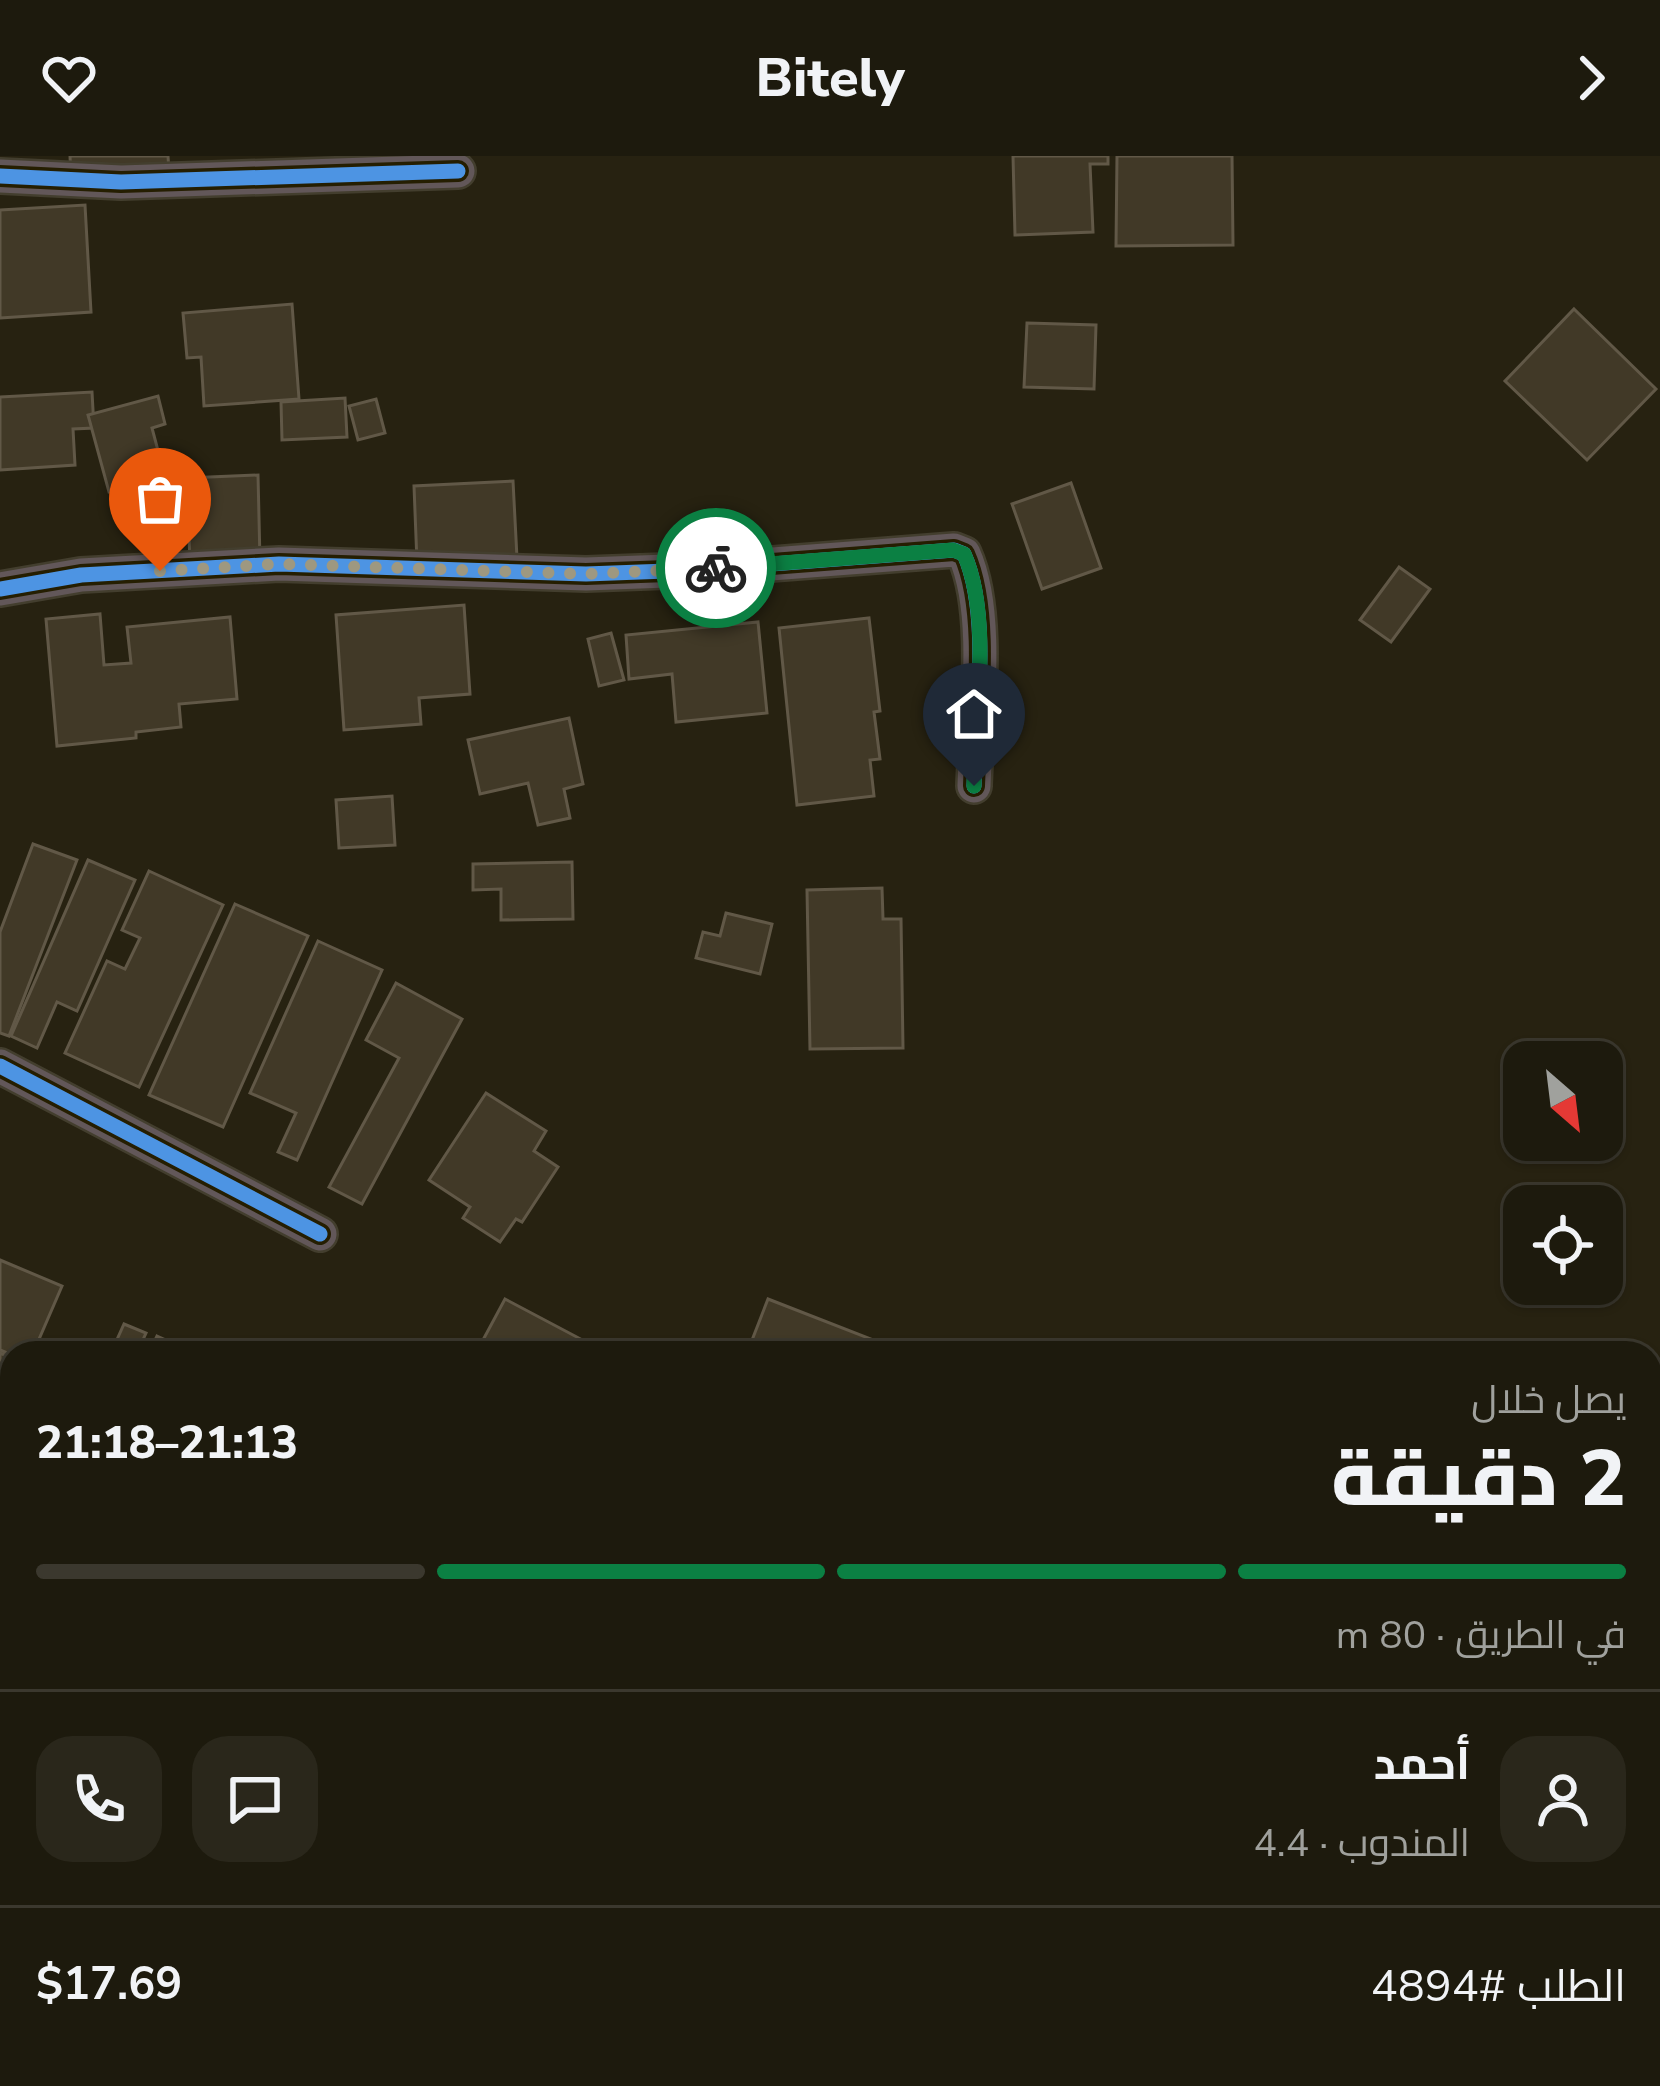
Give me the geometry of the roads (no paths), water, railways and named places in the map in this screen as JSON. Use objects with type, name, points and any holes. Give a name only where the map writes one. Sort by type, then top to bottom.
[{"type":"street","points":[[0,176],[121,182],[458,171]]},
{"type":"street","points":[[0,589],[81,575],[278,564],[586,574],[953,550],[964,554],[973,574],[979,619],[974,786]]},
{"type":"street","points":[[0,1066],[320,1234]]}]
